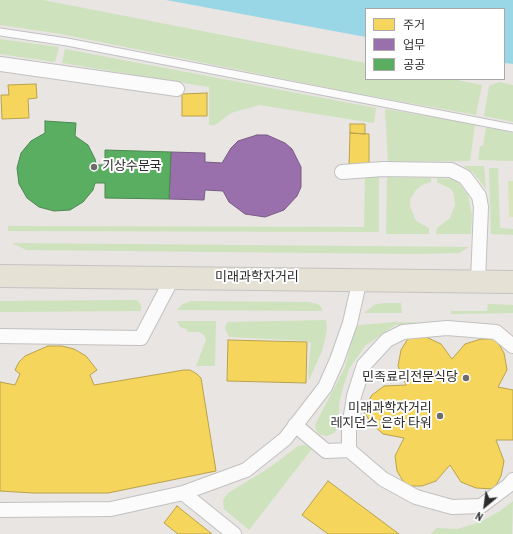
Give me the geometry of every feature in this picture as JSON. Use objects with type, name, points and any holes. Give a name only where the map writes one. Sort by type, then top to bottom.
[{"type":"main road","name":"미래과학자거리","points":[[0,276],[360,279],[511,282]]},
{"type":"street","points":[[0,64],[177,89]]},
{"type":"street","points":[[342,172],[383,169],[452,170],[465,177],[479,196],[481,207],[478,281]]},
{"type":"street","points":[[0,336],[141,338],[173,277]]},
{"type":"street","points":[[0,510],[111,510],[183,493],[246,470],[286,439],[325,387],[350,324],[360,279]]},
{"type":"street","points":[[350,450],[349,428],[354,396],[364,365],[387,340],[403,332],[447,328],[496,332],[513,346]]},
{"type":"street","points":[[296,425],[326,451],[350,450],[383,479],[416,497],[452,507],[481,506],[510,485],[513,480]]},
{"type":"street","points":[[183,493],[234,534]]},
{"type":"lane","points":[[0,32],[67,42],[513,128]]},
{"type":"green space","points":[[0,0],[43,0],[365,63],[365,80],[457,80],[482,85],[476,115],[349,92],[61,34],[0,25]]},
{"type":"green space","points":[[0,39],[59,47],[55,62],[0,54]]},
{"type":"green space","points":[[65,49],[376,108],[374,123],[259,105],[231,113],[215,125],[209,125],[209,87],[62,63]]},
{"type":"green space","points":[[499,82],[513,85],[513,122],[484,116],[489,86]]},
{"type":"green space","points":[[385,109],[475,124],[470,161],[388,162]]},
{"type":"green space","points":[[486,127],[513,133],[513,161],[478,160],[480,146],[483,146]]},
{"type":"green space","points":[[463,166],[484,166],[486,189],[473,172]]},
{"type":"green space","points":[[489,168],[498,168],[500,228],[513,229],[513,235],[491,234]]},
{"type":"green space","points":[[379,175],[379,232],[8,231],[8,226],[364,227],[365,176]]},
{"type":"green space","points":[[387,177],[431,178],[431,182],[422,185],[415,191],[410,200],[410,206],[416,221],[429,228],[429,234],[386,234]]},
{"type":"green space","points":[[437,178],[451,179],[458,182],[468,195],[472,215],[471,234],[436,234],[437,228],[450,218],[455,205],[454,195],[451,189],[437,182]]},
{"type":"green space","points":[[508,181],[513,181],[513,217],[509,217]]},
{"type":"green space","points":[[12,243],[469,247],[459,253],[416,254],[26,250]]},
{"type":"green space","points":[[0,301],[138,301],[141,305],[141,311],[0,312]]},
{"type":"green space","points":[[191,301],[308,302],[318,304],[322,308],[322,311],[177,310],[183,304]]},
{"type":"green space","points":[[383,303],[401,303],[402,313],[364,313],[374,305]]},
{"type":"green space","points":[[488,304],[513,305],[513,313],[451,314],[451,311],[487,311]]},
{"type":"green space","points":[[326,320],[327,330],[322,351],[309,380],[308,372],[311,343],[307,341],[229,337],[225,329],[227,322]]},
{"type":"green space","points":[[177,321],[216,321],[215,366],[196,366],[206,340],[204,335],[199,332],[188,332],[186,329],[180,327]]},
{"type":"green space","points":[[395,322],[437,323],[395,325],[365,346],[349,369],[339,404],[339,427],[334,433],[327,436],[321,435],[317,432],[315,425],[345,367],[355,329],[359,325]]},
{"type":"green space","points":[[305,445],[312,449],[249,530],[224,509],[223,500],[228,493],[269,468],[298,446]]},
{"type":"green space","points":[[513,501],[512,534],[431,534],[436,528],[457,529],[480,522],[500,511]]},
{"type":"water","points":[[166,0],[513,0],[513,64],[505,63],[505,8],[365,8],[365,37]]},
{"type":"building: 주거","points":[[36,84],[37,98],[28,99],[29,118],[2,119],[1,95],[9,95],[8,85]]},
{"type":"building: 주거","points":[[207,93],[207,116],[182,116],[182,94]]},
{"type":"building: 주거","points":[[350,124],[365,124],[365,134],[350,133]]},
{"type":"building: 주거","points":[[350,133],[369,134],[369,167],[349,166]]},
{"type":"building: 주거","name":"미래과학자거리 레지던스 은하 타워","points":[[409,337],[426,337],[441,344],[452,359],[465,344],[481,339],[496,339],[504,353],[507,370],[498,387],[513,390],[513,440],[496,440],[504,461],[501,476],[494,489],[476,488],[461,482],[450,465],[436,481],[422,486],[406,486],[397,471],[395,456],[404,438],[383,434],[371,423],[363,410],[372,395],[384,386],[406,385],[398,366],[401,350]]},
{"type":"building: 주거","points":[[228,340],[307,342],[306,383],[227,381]]},
{"type":"building: 주거","points":[[48,346],[62,346],[74,349],[86,356],[97,370],[90,375],[94,385],[184,370],[190,370],[197,374],[201,378],[216,471],[108,493],[33,493],[0,491],[0,382],[15,385],[20,374],[15,370],[19,362],[25,356]]},
{"type":"building: 주거","points":[[328,481],[399,534],[328,534],[302,515]]},
{"type":"building: 주거","points":[[177,506],[212,534],[178,534],[164,523]]},
{"type":"building: 업무","points":[[257,135],[267,135],[285,143],[292,149],[301,167],[301,187],[297,196],[284,210],[265,217],[245,214],[229,202],[223,191],[205,190],[204,200],[169,199],[171,152],[205,153],[205,162],[222,163],[231,148],[238,141]]},
{"type":"building: 공공","name":"기상수문국","points":[[45,121],[76,123],[75,136],[88,145],[95,159],[96,165],[105,165],[105,150],[171,152],[169,199],[105,198],[105,183],[95,183],[93,190],[83,202],[70,210],[54,211],[39,207],[27,198],[19,184],[17,168],[21,153],[31,141],[45,133]]},
{"type":"place","name":"기상수문국","points":[[94,167]]},
{"type":"place","name":"민족료리전문식당","points":[[466,378]]},
{"type":"place","name":"미래과학자거리 레지던스 은하 타워","points":[[440,416]]}]
